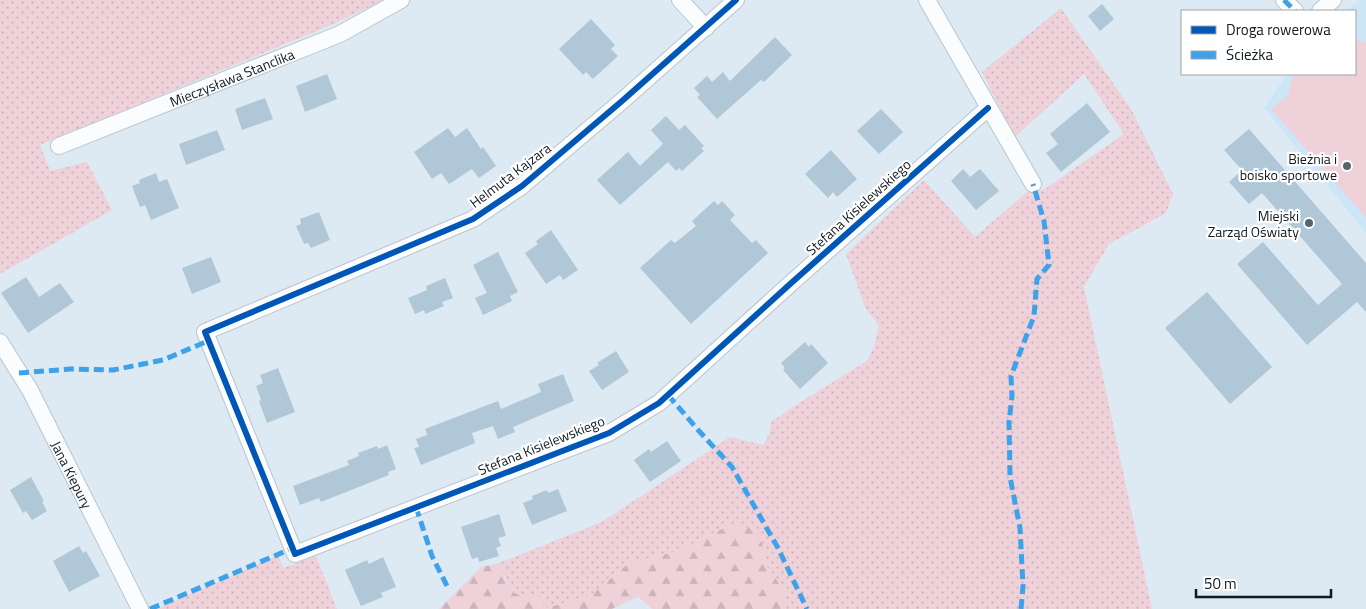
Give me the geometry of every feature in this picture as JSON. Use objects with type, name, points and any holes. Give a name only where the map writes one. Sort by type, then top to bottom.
[{"type":"street","name":"Mieczysława Stanclika","points":[[59,146],[340,34],[401,0]]},
{"type":"street","points":[[680,0],[706,28]]},
{"type":"street","name":"Helmuta Kajzara","points":[[204,332],[473,219],[522,186],[736,0]]},
{"type":"street","points":[[927,0],[1033,184]]},
{"type":"street","points":[[1284,0],[1294,10]]},
{"type":"street","points":[[1321,10],[1333,0]]},
{"type":"street","name":"Stefana Kisielewskiego","points":[[204,332],[295,554],[609,433],[659,403],[796,278],[988,108]]},
{"type":"street","name":"Jana Kiepury","points":[[0,342],[30,390],[140,609]]},
{"type":"shaded area","name":"Bieżnia i boisko sportowe","points":[[1359,0],[1366,0],[1366,233],[1264,108],[1286,75],[1356,75],[1356,10],[1347,10]]},
{"type":"green space","points":[[0,0],[384,0],[331,25],[40,145],[50,171],[87,162],[112,210],[0,274]]},
{"type":"green space","points":[[1061,8],[1131,109],[1173,194],[1166,213],[1109,244],[1084,287],[1152,609],[786,609],[783,589],[767,567],[763,546],[730,525],[679,551],[629,563],[589,597],[546,608],[526,597],[517,596],[510,589],[499,563],[602,522],[730,437],[763,445],[769,435],[771,422],[867,361],[874,347],[879,326],[865,307],[846,254],[924,180],[975,237],[1027,192],[1045,189],[1124,134],[1084,74],[1015,137],[982,72]]},
{"type":"green space","name":"Bieżnia i boisko sportowe","points":[[1356,40],[1366,42],[1366,218],[1271,109],[1286,96],[1288,98],[1291,80],[1294,75],[1356,75]]},
{"type":"green space","points":[[730,525],[754,529],[763,546],[767,567],[783,589],[786,609],[652,609],[638,597],[612,609],[439,609],[481,567],[499,563],[508,585],[515,594],[528,595],[538,593],[546,608],[589,597],[629,563],[679,551]]},
{"type":"green space","points":[[278,555],[283,568],[316,556],[337,609],[157,609]]},
{"type":"building","points":[[1102,4],[1114,19],[1100,31],[1088,16]]},
{"type":"building","points":[[591,19],[615,45],[611,49],[618,56],[593,79],[586,72],[583,75],[559,49]]},
{"type":"building","points":[[775,37],[792,55],[764,82],[761,80],[717,119],[697,97],[700,95],[694,88],[707,76],[712,82],[723,72],[730,81]]},
{"type":"building","points":[[327,74],[337,99],[305,112],[296,86]]},
{"type":"building","points":[[265,98],[273,119],[242,130],[235,109]]},
{"type":"building","points":[[1087,103],[1110,132],[1061,172],[1046,153],[1058,144],[1050,134]]},
{"type":"building","points":[[881,109],[903,132],[879,154],[857,131]]},
{"type":"building","points":[[666,116],[679,130],[685,125],[704,146],[701,148],[704,151],[682,171],[679,168],[676,171],[668,162],[620,205],[597,180],[628,152],[640,166],[663,144],[651,130]]},
{"type":"building","points":[[448,128],[455,137],[467,128],[481,149],[483,147],[496,166],[479,178],[472,169],[449,184],[441,173],[432,179],[414,152]]},
{"type":"building","name":"Miejski Zarząd Oświaty","points":[[1249,129],[1366,263],[1366,312],[1357,302],[1307,345],[1237,264],[1263,242],[1318,305],[1342,284],[1262,193],[1249,204],[1229,182],[1242,170],[1224,150]]},
{"type":"building","points":[[217,130],[225,150],[186,165],[179,144]]},
{"type":"building","points":[[831,150],[857,179],[837,197],[833,192],[828,198],[805,174]]},
{"type":"building","points":[[963,169],[970,177],[980,169],[999,191],[976,210],[951,181]]},
{"type":"building","points":[[156,173],[159,182],[167,179],[179,208],[151,220],[145,205],[140,207],[132,186],[140,183],[139,180]]},
{"type":"building","points":[[714,201],[718,205],[722,201],[735,215],[730,220],[752,243],[756,240],[768,253],[691,324],[640,268],[671,240],[675,243],[696,226],[692,221]]},
{"type":"building","points":[[319,212],[330,240],[311,248],[308,243],[304,244],[296,226],[301,224],[300,219]]},
{"type":"building","points":[[551,230],[578,270],[563,280],[560,275],[546,284],[525,253],[538,244],[536,241]]},
{"type":"building","points":[[498,252],[518,292],[510,296],[512,301],[483,315],[475,298],[487,293],[473,265]]},
{"type":"building","points":[[211,257],[221,282],[192,294],[182,268]]},
{"type":"building","points":[[26,277],[39,297],[60,283],[74,302],[28,333],[1,293]]},
{"type":"building","points":[[445,278],[453,298],[442,302],[444,306],[425,314],[424,310],[415,314],[408,298],[427,290],[426,286]]},
{"type":"building","points":[[1207,292],[1272,367],[1230,404],[1165,328]]},
{"type":"building","points":[[805,342],[809,347],[811,344],[828,363],[800,389],[783,370],[785,368],[781,363]]},
{"type":"building","points":[[616,351],[629,372],[602,390],[589,371],[599,365],[597,363]]},
{"type":"building","points":[[278,368],[295,412],[267,423],[256,386],[263,383],[260,375]]},
{"type":"building","points":[[563,374],[574,401],[513,427],[515,432],[498,439],[493,426],[472,433],[475,443],[421,465],[414,448],[419,447],[416,439],[427,435],[425,429],[498,401],[501,409],[541,392],[538,384]]},
{"type":"building","points":[[667,441],[681,461],[650,482],[634,460],[649,449],[651,452]]},
{"type":"building","points":[[387,445],[396,469],[388,472],[389,475],[321,502],[319,498],[300,505],[293,486],[349,465],[347,461],[359,456],[358,453],[377,446],[378,449]]},
{"type":"building","points":[[31,477],[44,501],[42,502],[47,511],[32,520],[26,511],[23,513],[10,490]]},
{"type":"building","points":[[558,489],[567,511],[532,525],[523,503],[533,499],[532,496],[547,490],[548,493]]},
{"type":"building","points":[[499,514],[506,536],[498,538],[501,546],[496,548],[499,556],[479,562],[478,557],[472,559],[461,527]]},
{"type":"building","points":[[79,546],[83,553],[86,551],[100,576],[69,592],[53,561]]},
{"type":"building","points":[[383,557],[396,587],[381,593],[383,597],[361,606],[345,570],[367,560],[369,564]]},
{"type":"marked path","points":[[1284,0],[1294,10]]},
{"type":"marked path","points":[[1021,609],[1023,586],[1020,528],[1010,477],[1009,422],[1012,396],[1011,376],[1034,316],[1037,279],[1049,265],[1044,221],[1033,184]]},
{"type":"marked path","points":[[19,373],[71,369],[113,370],[163,360],[208,341]]},
{"type":"marked path","points":[[668,395],[732,467],[778,548],[807,609]]},
{"type":"marked path","points":[[416,507],[432,556],[449,590]]},
{"type":"marked path","points":[[150,609],[293,548]]},
{"type":"cycle path","points":[[736,0],[522,186],[473,219],[205,332],[295,554],[609,433],[659,403],[988,108]]},
{"type":"place","name":"Bieżnia i boisko sportowe","points":[[1347,166]]},
{"type":"place","name":"Miejski Zarząd Oświaty","points":[[1309,223]]}]
